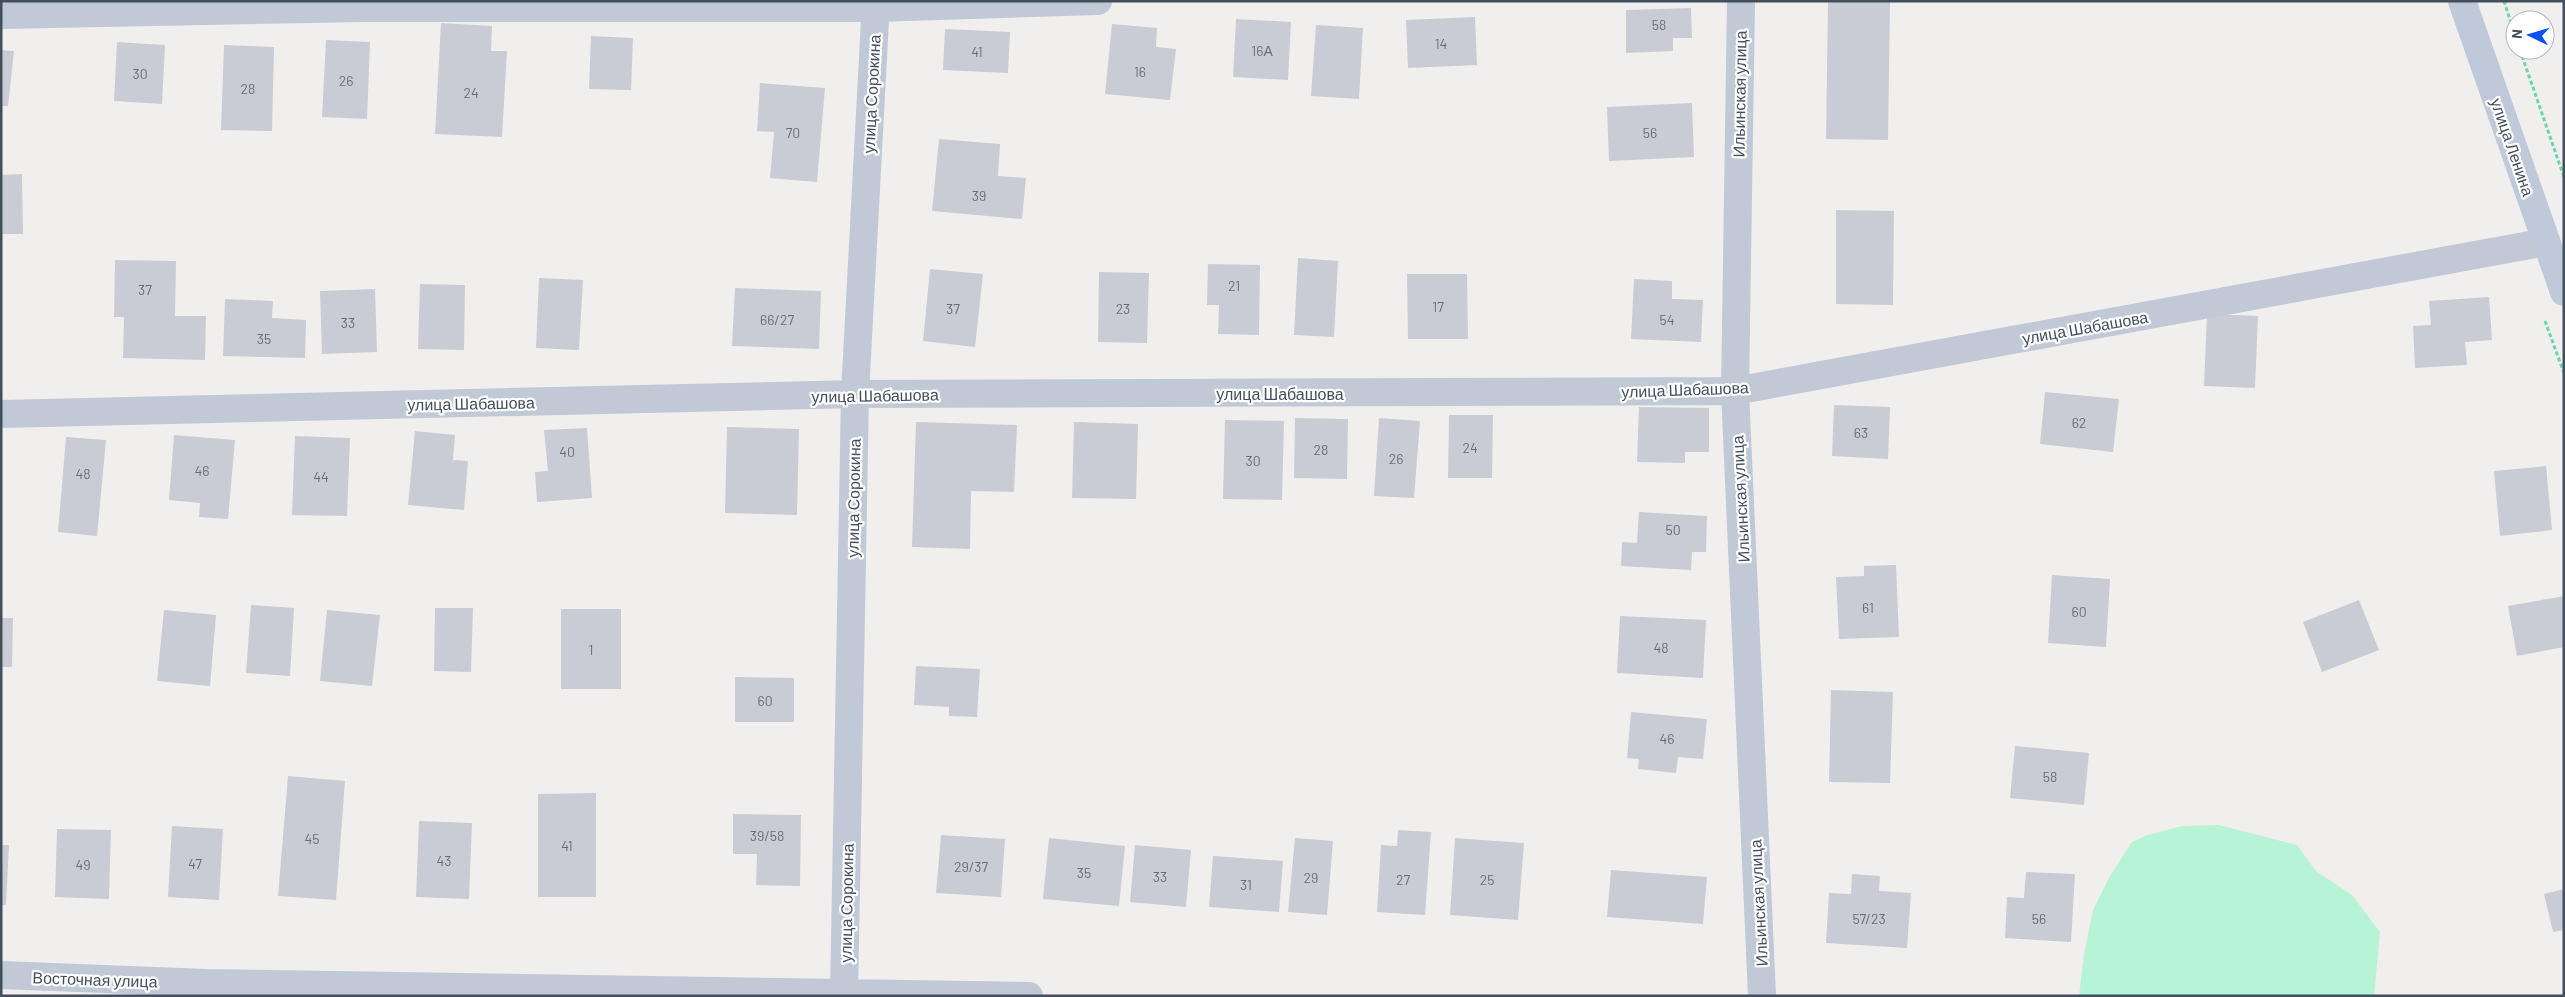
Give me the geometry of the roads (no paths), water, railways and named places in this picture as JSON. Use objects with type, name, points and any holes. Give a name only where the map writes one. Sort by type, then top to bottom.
[{"type":"main road","name":"улица Ленина","points":[[2462,1],[2546,242],[2561,277]]},
{"type":"street","points":[[1,15],[364,8],[1098,1]]},
{"type":"street","name":"Ильинская улица","points":[[1741,1],[1735,391],[1762,996]]},
{"type":"street","name":"улица Сорокина","points":[[845,994],[855,394],[876,4]]},
{"type":"street","name":"улица Шабашова","points":[[1,414],[855,394],[1735,391],[2546,242]]},
{"type":"street","name":"Восточная улица","points":[[1,976],[206,983],[1029,996]]}]
